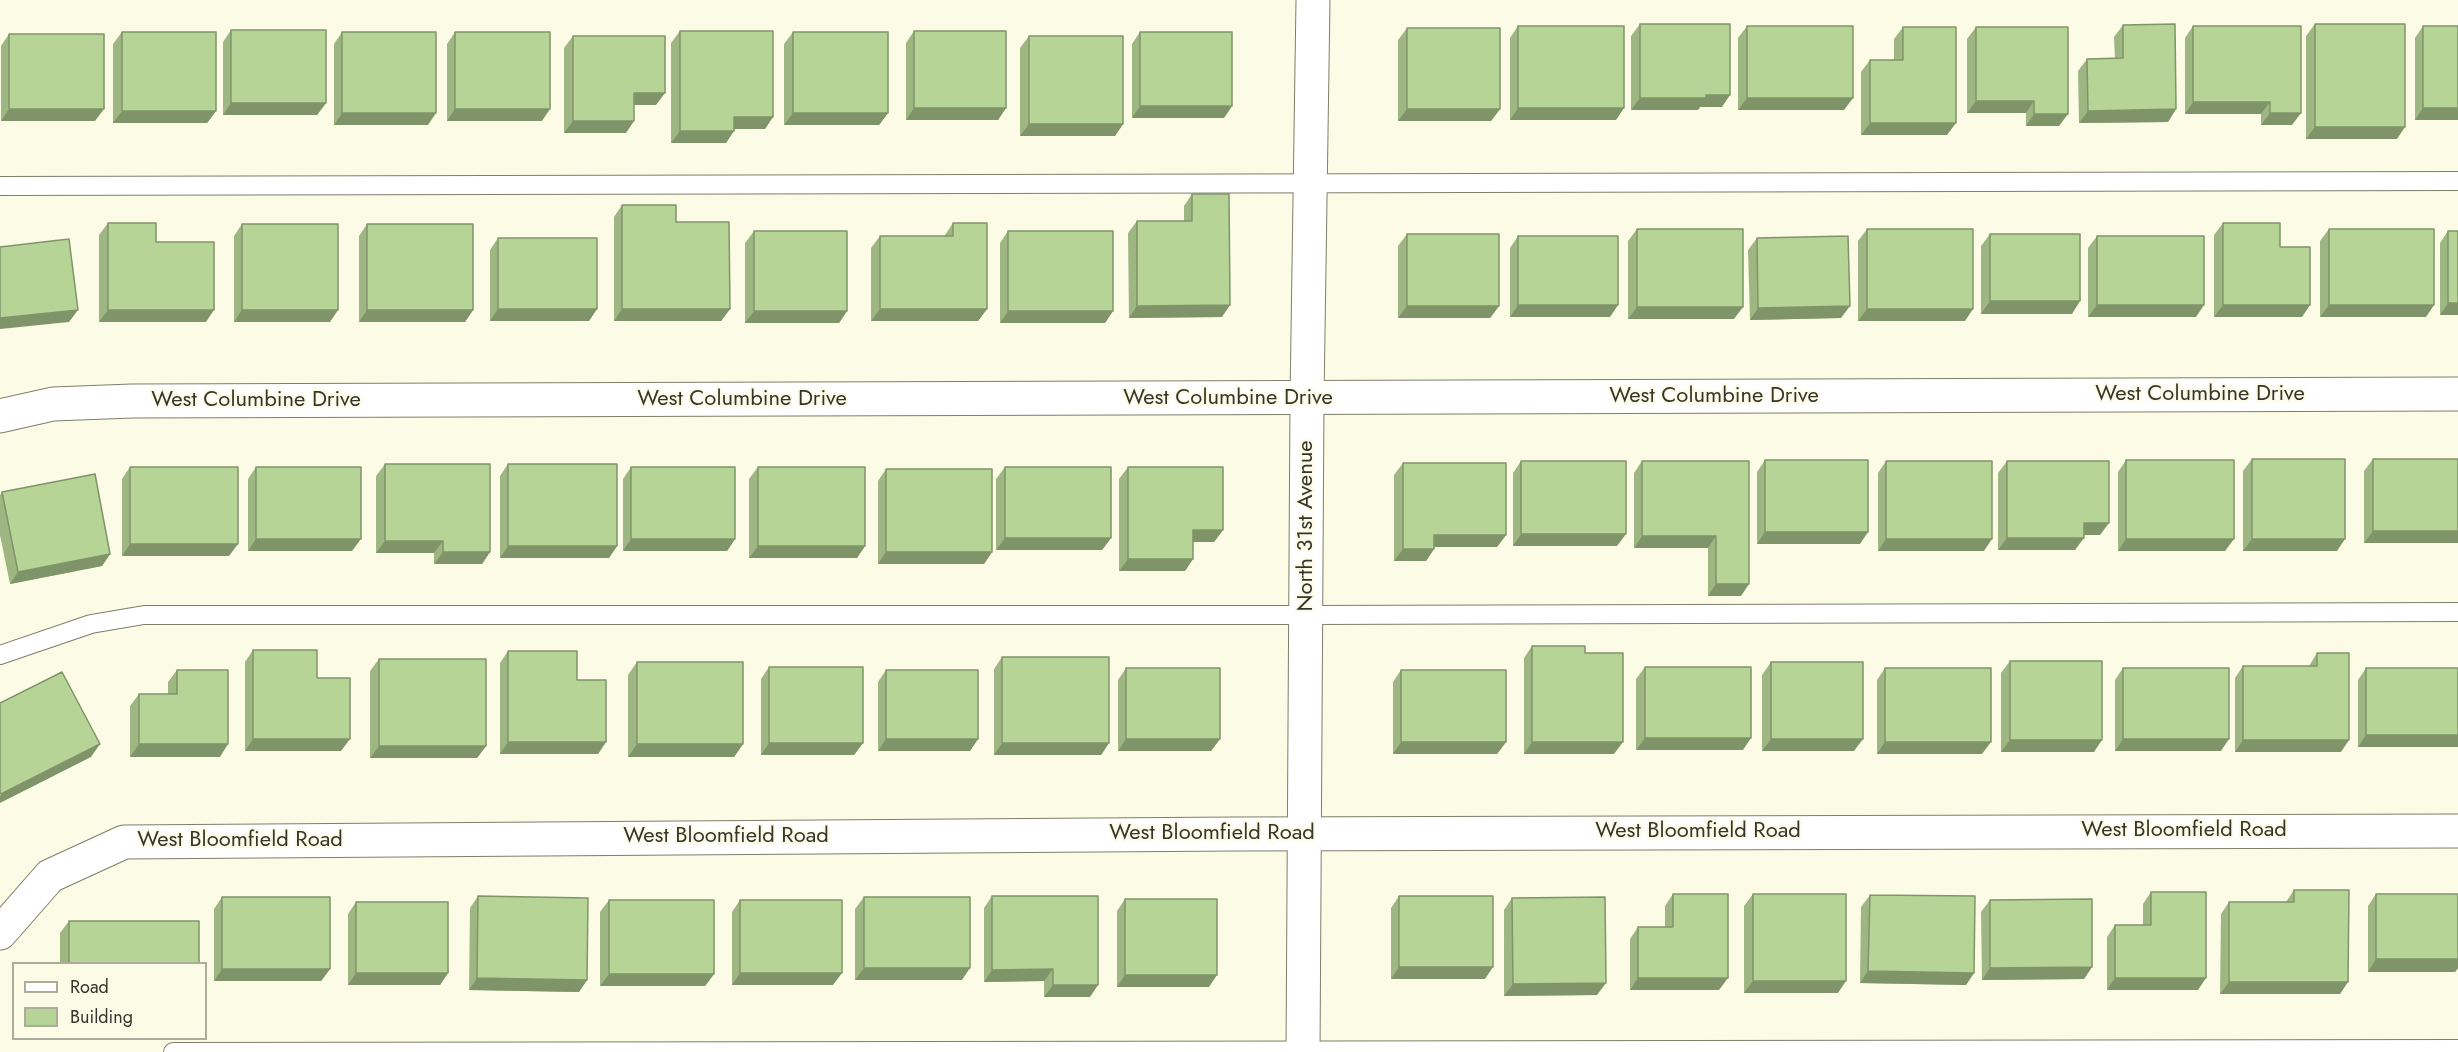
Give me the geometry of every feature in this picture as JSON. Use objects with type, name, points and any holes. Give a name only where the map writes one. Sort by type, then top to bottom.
[{"type":"street","name":"North 31st Avenue","points":[[1303,1051],[1307,399],[1313,0]]},
{"type":"street","name":"West Columbine Drive","points":[[0,416],[53,404],[132,401],[2458,394]]},
{"type":"street","name":"West Bloomfield Road","points":[[0,933],[50,876],[124,842],[1303,834],[2458,831]]},
{"type":"lane","points":[[0,186],[2458,180]]},
{"type":"lane","points":[[0,655],[91,624],[144,615],[2458,612]]},
{"type":"lane","points":[[173,1052],[2458,1049]]},
{"type":"building","points":[[1640,24],[1730,24],[1730,95],[1706,95],[1706,98],[1640,98]]},
{"type":"building","points":[[2175,24],[2176,109],[2088,111],[2087,59],[2123,58],[2123,25]]},
{"type":"building","points":[[2315,24],[2405,24],[2405,127],[2315,127]]},
{"type":"building","points":[[1518,26],[1624,26],[1624,108],[1518,108]]},
{"type":"building","points":[[1747,26],[1853,26],[1853,98],[1747,98]]},
{"type":"building","points":[[2193,26],[2301,26],[2301,113],[2270,113],[2270,102],[2193,102]]},
{"type":"building","points":[[2423,26],[2458,26],[2458,108],[2423,108]]},
{"type":"building","points":[[1903,27],[1956,27],[1956,123],[1870,123],[1870,60],[1903,60]]},
{"type":"building","points":[[1976,27],[2068,27],[2068,114],[2034,114],[2034,101],[1976,101]]},
{"type":"building","points":[[1407,28],[1500,28],[1500,109],[1407,109]]},
{"type":"building","points":[[231,30],[326,30],[326,103],[231,103]]},
{"type":"building","points":[[680,31],[773,31],[773,117],[734,117],[734,131],[680,131]]},
{"type":"building","points":[[914,31],[1006,31],[1006,108],[914,108]]},
{"type":"building","points":[[122,32],[216,32],[216,111],[122,111]]},
{"type":"building","points":[[342,32],[436,32],[436,113],[342,113]]},
{"type":"building","points":[[455,32],[550,32],[550,109],[455,109]]},
{"type":"building","points":[[793,32],[888,32],[888,113],[793,113]]},
{"type":"building","points":[[1140,32],[1232,32],[1232,106],[1140,106]]},
{"type":"building","points":[[9,34],[104,34],[104,109],[9,109]]},
{"type":"building","points":[[573,36],[665,36],[665,93],[634,93],[634,121],[573,121]]},
{"type":"building","points":[[1029,36],[1123,36],[1123,124],[1029,124]]},
{"type":"building","points":[[1192,194],[1229,194],[1230,305],[1137,306],[1137,221],[1192,221]]},
{"type":"building","points":[[622,205],[676,205],[676,222],[729,222],[730,309],[622,309]]},
{"type":"building","points":[[108,223],[156,223],[156,242],[214,242],[214,310],[108,310]]},
{"type":"building","points":[[953,223],[987,223],[987,309],[880,309],[880,236],[953,236]]},
{"type":"building","points":[[2223,223],[2280,223],[2280,247],[2310,247],[2310,305],[2223,305]]},
{"type":"building","points":[[242,224],[338,224],[338,310],[242,310]]},
{"type":"building","points":[[367,224],[473,224],[473,310],[367,310]]},
{"type":"building","points":[[1637,229],[1743,229],[1743,307],[1637,307]]},
{"type":"building","points":[[1867,229],[1973,229],[1973,309],[1867,309]]},
{"type":"building","points":[[2329,229],[2434,229],[2434,305],[2329,305]]},
{"type":"building","points":[[754,231],[847,231],[847,311],[754,311]]},
{"type":"building","points":[[1008,231],[1113,231],[1113,311],[1008,311]]},
{"type":"building","points":[[2448,231],[2458,231],[2458,303],[2448,303]]},
{"type":"building","points":[[1407,234],[1499,234],[1499,306],[1407,306]]},
{"type":"building","points":[[1990,234],[2080,234],[2080,301],[1990,301]]},
{"type":"building","points":[[1518,236],[1618,236],[1618,305],[1518,305]]},
{"type":"building","points":[[1848,236],[1850,306],[1758,308],[1757,238]]},
{"type":"building","points":[[2097,236],[2204,236],[2204,305],[2097,305]]},
{"type":"building","points":[[498,238],[597,238],[597,309],[498,309]]},
{"type":"building","points":[[69,239],[78,310],[0,318],[0,247]]},
{"type":"building","points":[[2252,459],[2345,459],[2345,539],[2252,539]]},
{"type":"building","points":[[2373,459],[2458,459],[2458,531],[2373,531]]},
{"type":"building","points":[[1765,460],[1868,460],[1868,532],[1765,532]]},
{"type":"building","points":[[2126,460],[2234,460],[2234,539],[2126,539]]},
{"type":"building","points":[[1521,461],[1626,461],[1626,534],[1521,534]]},
{"type":"building","points":[[1642,461],[1749,461],[1749,584],[1716,584],[1716,536],[1642,536]]},
{"type":"building","points":[[1886,461],[1992,461],[1992,539],[1886,539]]},
{"type":"building","points":[[2007,461],[2109,461],[2109,523],[2084,523],[2084,538],[2007,538]]},
{"type":"building","points":[[1403,463],[1506,463],[1506,535],[1434,535],[1434,549],[1403,549]]},
{"type":"building","points":[[385,464],[490,464],[490,552],[443,552],[443,541],[385,541]]},
{"type":"building","points":[[508,464],[617,464],[617,546],[508,546]]},
{"type":"building","points":[[130,467],[238,467],[238,544],[130,544]]},
{"type":"building","points":[[256,467],[361,467],[361,539],[256,539]]},
{"type":"building","points":[[631,467],[735,467],[735,539],[631,539]]},
{"type":"building","points":[[758,467],[865,467],[865,546],[758,546]]},
{"type":"building","points":[[1005,467],[1111,467],[1111,538],[1005,538]]},
{"type":"building","points":[[1128,467],[1223,467],[1223,530],[1193,530],[1193,559],[1128,559]]},
{"type":"building","points":[[886,469],[992,469],[992,552],[886,552]]},
{"type":"building","points":[[95,474],[110,554],[18,572],[2,492]]},
{"type":"building","points":[[1532,646],[1585,646],[1585,653],[1623,653],[1623,742],[1532,742]]},
{"type":"building","points":[[253,650],[317,650],[317,678],[350,678],[350,739],[253,739]]},
{"type":"building","points":[[508,651],[577,651],[577,680],[606,680],[606,742],[508,742]]},
{"type":"building","points":[[2317,653],[2349,653],[2349,740],[2243,740],[2243,666],[2317,666]]},
{"type":"building","points":[[1002,657],[1109,657],[1109,743],[1002,743]]},
{"type":"building","points":[[379,659],[486,659],[486,746],[379,746]]},
{"type":"building","points":[[2010,661],[2102,661],[2102,740],[2010,740]]},
{"type":"building","points":[[637,662],[743,662],[743,744],[637,744]]},
{"type":"building","points":[[1771,662],[1863,662],[1863,739],[1771,739]]},
{"type":"building","points":[[769,667],[863,667],[863,743],[769,743]]},
{"type":"building","points":[[1645,667],[1751,667],[1751,738],[1645,738]]},
{"type":"building","points":[[1126,668],[1220,668],[1220,739],[1126,739]]},
{"type":"building","points":[[1885,668],[1991,668],[1991,742],[1885,742]]},
{"type":"building","points":[[2123,668],[2229,668],[2229,739],[2123,739]]},
{"type":"building","points":[[2366,668],[2458,668],[2458,735],[2366,735]]},
{"type":"building","points":[[177,670],[228,670],[228,744],[139,744],[139,694],[177,694]]},
{"type":"building","points":[[886,670],[978,670],[978,739],[886,739]]},
{"type":"building","points":[[1401,670],[1506,670],[1506,742],[1401,742]]},
{"type":"building","points":[[62,672],[100,744],[1,794],[0,703]]},
{"type":"building","points":[[2294,890],[2349,890],[2348,982],[2229,982],[2229,902],[2294,902]]},
{"type":"building","points":[[2151,892],[2206,892],[2206,978],[2115,978],[2115,925],[2151,925]]},
{"type":"building","points":[[1673,894],[1728,894],[1728,978],[1638,978],[1638,927],[1673,927]]},
{"type":"building","points":[[1753,894],[1846,894],[1846,981],[1753,981]]},
{"type":"building","points":[[2376,894],[2458,894],[2458,959],[2376,959]]},
{"type":"building","points":[[1870,895],[1975,896],[1974,973],[1868,971]]},
{"type":"building","points":[[478,896],[588,898],[587,980],[477,978]]},
{"type":"building","points":[[992,896],[1098,896],[1098,985],[1053,985],[1053,969],[992,970]]},
{"type":"building","points":[[1399,896],[1493,896],[1493,967],[1399,967]]},
{"type":"building","points":[[222,897],[330,897],[330,969],[222,969]]},
{"type":"building","points":[[864,897],[970,897],[970,968],[864,968]]},
{"type":"building","points":[[1605,897],[1606,983],[1513,984],[1512,898]]},
{"type":"building","points":[[1125,899],[1217,899],[1217,975],[1125,975]]},
{"type":"building","points":[[2092,899],[2092,967],[1990,968],[1990,900]]},
{"type":"building","points":[[609,900],[714,900],[714,974],[609,974]]},
{"type":"building","points":[[740,900],[842,900],[842,973],[740,973]]},
{"type":"building","points":[[356,902],[448,902],[448,973],[356,973]]},
{"type":"building","points":[[69,921],[199,921],[199,962],[69,962]]}]
